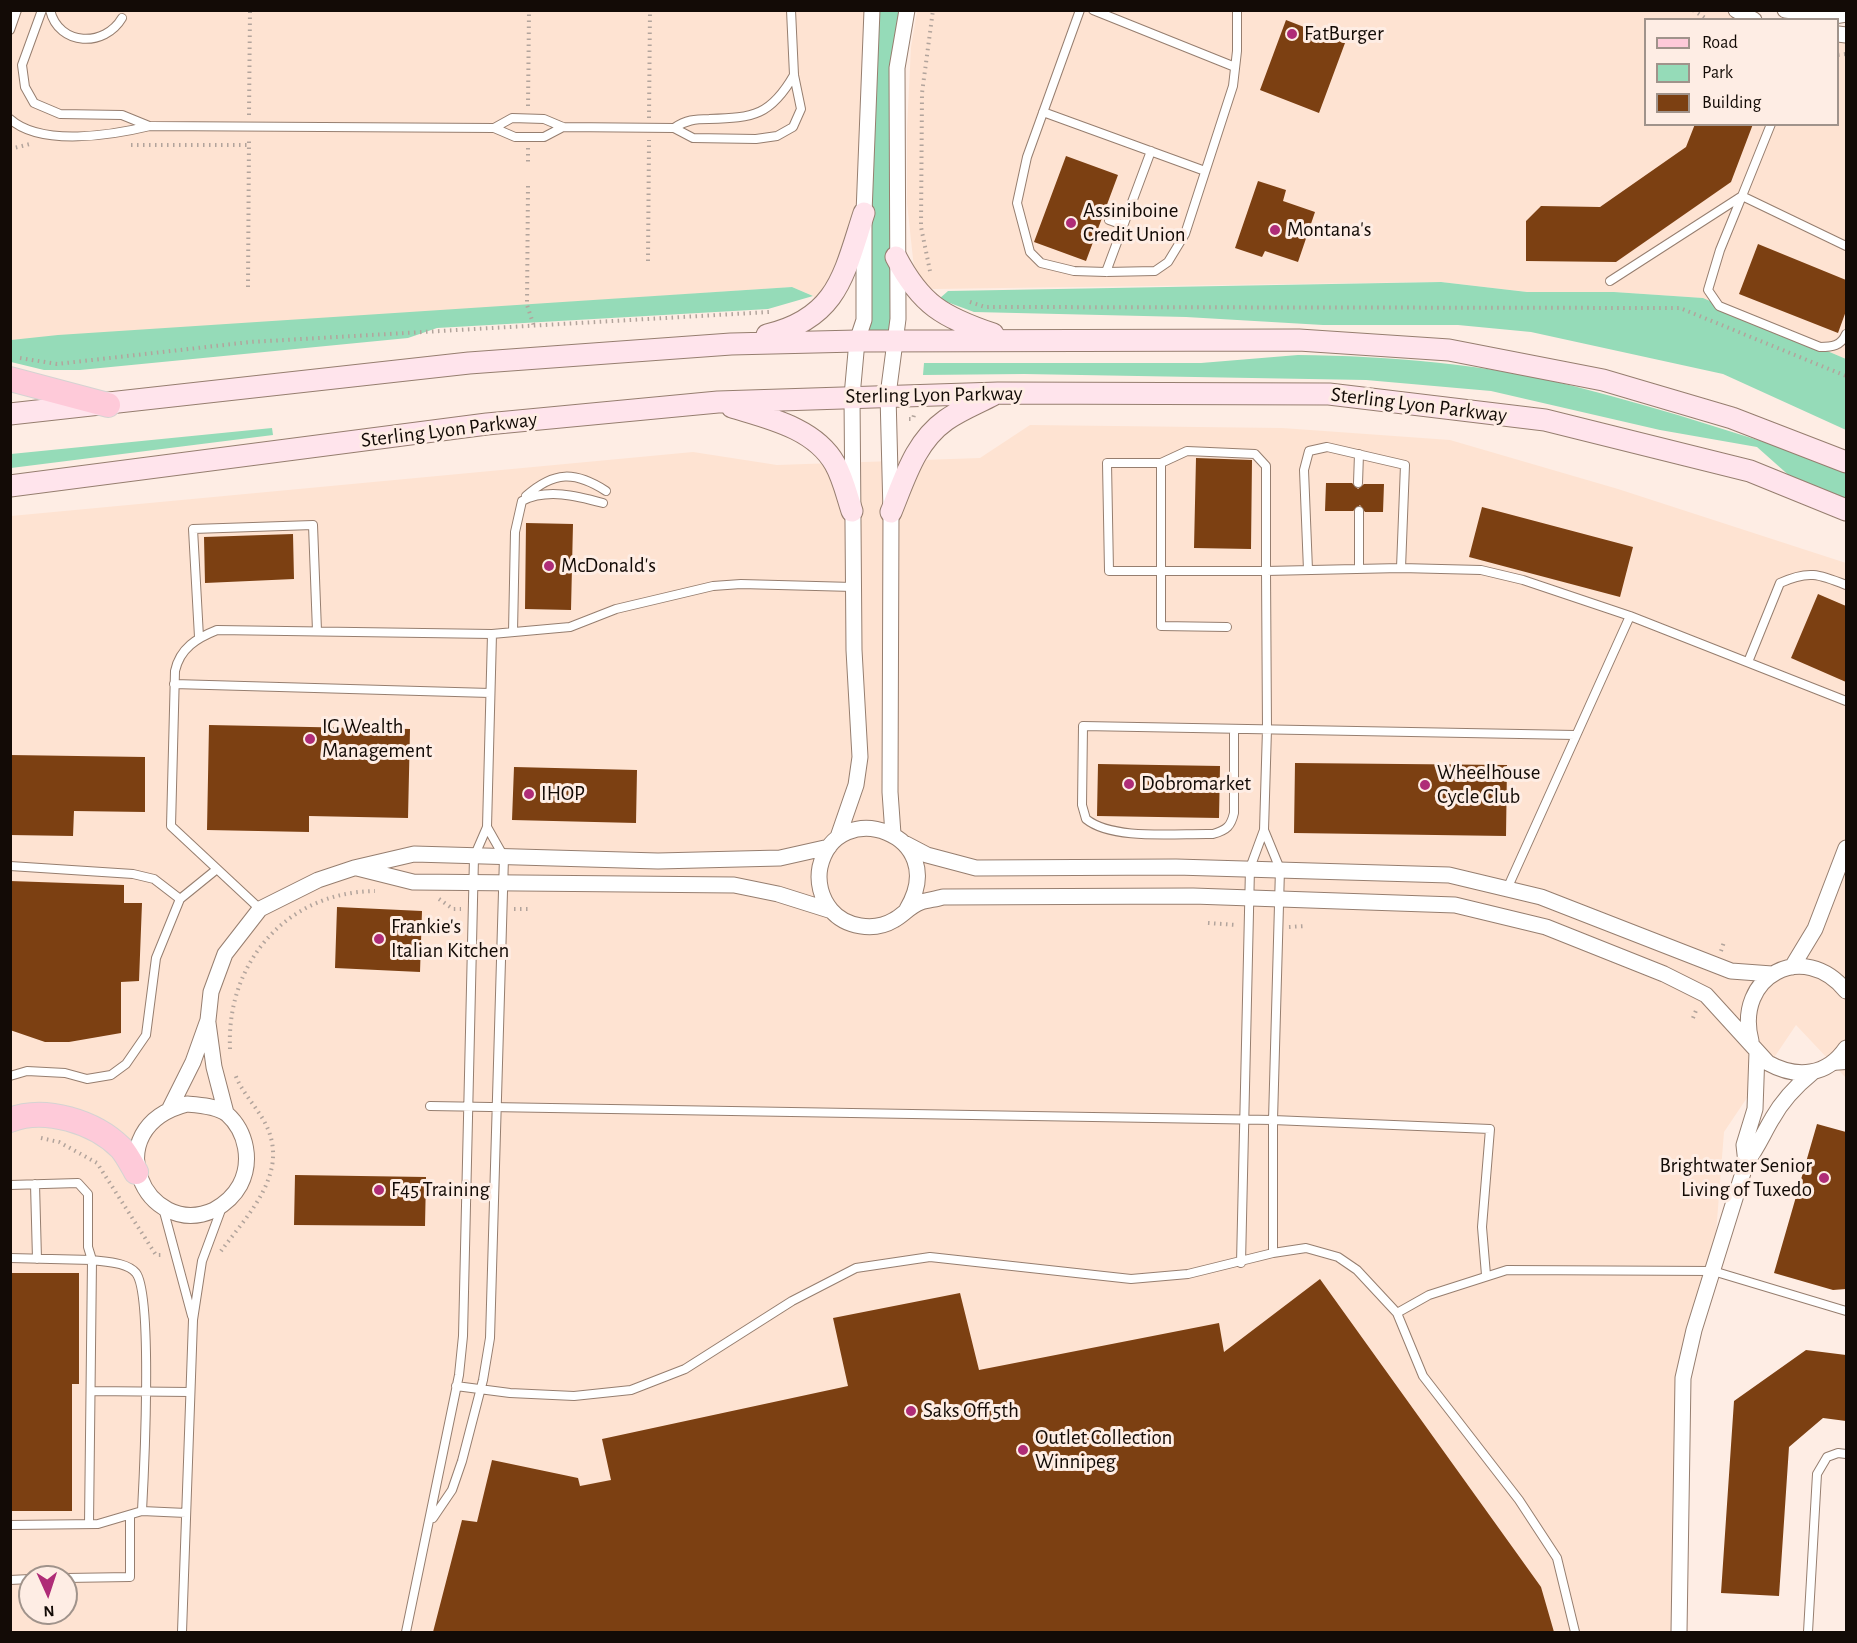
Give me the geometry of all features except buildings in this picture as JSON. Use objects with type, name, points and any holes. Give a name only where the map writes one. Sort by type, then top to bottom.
[{"type":"main road","points":[[731,344],[789,330],[823,308],[842,281],[864,213]]},
{"type":"main road","points":[[896,257],[909,281],[927,302],[956,322],[1011,340]]},
{"type":"main road","points":[[10,414],[108,405],[469,363],[731,344],[857,341],[1299,340],[1449,350],[1603,380],[1731,418],[1846,462]]},
{"type":"main road","points":[[10,379],[108,405]]},
{"type":"main road","points":[[891,512],[912,460],[931,433],[947,419],[998,393]]},
{"type":"main road","name":"Sterling Lyon Parkway","points":[[10,486],[487,424],[718,402],[998,393],[1329,393],[1545,420],[1750,471],[1846,510]]},
{"type":"main road","points":[[718,402],[786,423],[811,439],[835,462],[852,512]]},
{"type":"main road","points":[[1811,495],[1846,518]]},
{"type":"main road","points":[[10,1120],[21,1116],[61,1116],[97,1132],[121,1149],[136,1172]]},
{"type":"street","points":[[832,911],[822,893],[819,873],[834,842],[856,785],[860,757],[853,587],[852,396],[857,341],[864,320],[864,213],[872,10]]},
{"type":"street","points":[[354,868],[412,882],[734,885],[778,894],[832,911],[845,921],[862,926],[878,926],[894,920],[907,909],[915,897],[918,883],[913,854],[898,838],[890,792],[891,512],[888,395],[893,341],[898,319],[897,68],[907,10]]},
{"type":"street","points":[[1736,10],[1750,18]]},
{"type":"street","points":[[1785,10],[1834,16],[1846,14]]},
{"type":"street","points":[[226,1113],[205,1106],[187,1104],[170,1108],[154,1118],[143,1132],[137,1149],[136,1172],[154,1200],[187,1215],[206,1213],[223,1205],[236,1192],[245,1176],[247,1157],[244,1140],[226,1113],[214,1067],[208,1020],[211,992],[225,954],[260,909],[318,880],[354,868],[414,854],[658,861],[780,858],[834,842],[865,827],[898,838],[927,855],[976,868],[1250,868],[1449,875],[1541,897],[1731,971],[1773,974]]},
{"type":"street","points":[[1792,967],[1815,929],[1846,848]]},
{"type":"street","points":[[907,909],[943,897],[1250,898],[1455,904],[1546,927],[1665,974],[1706,995],[1768,1064],[1782,1070],[1796,1074],[1812,1073],[1828,1067],[1846,1048]]},
{"type":"street","points":[[1746,1163],[1744,1144],[1755,1109],[1754,1047],[1747,1026],[1749,1004],[1760,984],[1773,974],[1792,967],[1807,966],[1822,970],[1836,979],[1846,990]]},
{"type":"street","points":[[170,1108],[192,1064],[208,1020]]},
{"type":"street","points":[[1679,1632],[1683,1378],[1694,1330],[1746,1163],[1759,1147],[1773,1116],[1792,1090],[1812,1073]]},
{"type":"lane","points":[[10,30],[17,10]]},
{"type":"lane","points":[[42,10],[22,65],[25,87],[34,103],[60,114],[122,114],[150,126]]},
{"type":"lane","points":[[50,10],[60,29],[76,38],[85,39],[104,36],[122,18]]},
{"type":"lane","points":[[674,128],[693,138],[756,139],[777,136],[793,127],[800,116],[794,75],[791,10]]},
{"type":"lane","points":[[1080,10],[1027,158],[1017,203],[1030,252],[1041,263],[1074,271],[1106,272],[1155,271],[1168,262],[1185,234],[1233,86],[1237,10]]},
{"type":"lane","points":[[1093,10],[1235,67]]},
{"type":"lane","points":[[495,128],[512,118],[544,119],[563,127],[674,128],[692,119],[741,119],[759,114],[776,102],[794,75]]},
{"type":"lane","points":[[1043,112],[1205,171]]},
{"type":"lane","points":[[10,119],[23,128],[51,135],[112,135],[150,126],[249,126],[495,128],[515,137],[544,137],[563,127]]},
{"type":"lane","points":[[1770,126],[1720,250],[1708,290],[1719,306],[1820,347],[1834,347],[1844,340],[1846,334]]},
{"type":"lane","points":[[1106,272],[1151,151]]},
{"type":"lane","points":[[1742,196],[1846,246]]},
{"type":"lane","points":[[1610,281],[1742,196]]},
{"type":"lane","points":[[1109,220],[1123,225]]},
{"type":"lane","points":[[1308,570],[1304,470],[1309,451],[1327,447],[1405,465],[1401,568]]},
{"type":"lane","points":[[1241,1263],[1250,868],[1264,830],[1267,729],[1266,571],[1266,466],[1255,454],[1187,451],[1161,463],[1107,463],[1109,571],[1266,571],[1401,568],[1481,570],[1523,580],[1630,616],[1846,701]]},
{"type":"lane","points":[[1358,483],[1359,454]]},
{"type":"lane","points":[[1161,463],[1161,626],[1227,627]]},
{"type":"lane","points":[[513,632],[515,532],[522,501],[535,488],[558,476],[590,481],[606,491]]},
{"type":"lane","points":[[522,501],[535,494],[573,496],[603,503]]},
{"type":"lane","points":[[1359,512],[1359,569]]},
{"type":"lane","points":[[200,637],[193,529],[313,525],[317,631]]},
{"type":"lane","points":[[1748,662],[1780,583],[1801,573],[1825,576],[1846,585]]},
{"type":"lane","points":[[260,909],[171,826],[174,684],[177,659],[200,637],[217,630],[492,634],[570,627],[616,609],[712,586],[741,584],[853,587]]},
{"type":"lane","points":[[1507,889],[1630,616]]},
{"type":"lane","points":[[406,1632],[430,1522],[456,1386],[463,1336],[474,857],[487,827],[492,634]]},
{"type":"lane","points":[[174,684],[490,693]]},
{"type":"lane","points":[[1234,729],[1234,813],[1231,824],[1224,831],[1202,833],[1105,830],[1086,819],[1082,805],[1083,726],[1575,735]]},
{"type":"lane","points":[[430,1522],[452,1490],[481,1389],[490,1338],[504,857],[487,827]]},
{"type":"lane","points":[[1264,830],[1280,869],[1273,1119],[1273,1252]]},
{"type":"lane","points":[[10,866],[133,874],[154,879],[180,899]]},
{"type":"lane","points":[[10,1076],[27,1071],[65,1073],[87,1079],[111,1075],[126,1064],[146,1035],[156,958],[180,899],[217,869]]},
{"type":"lane","points":[[1828,1067],[1846,1065]]},
{"type":"lane","points":[[430,1106],[1273,1119],[1490,1129],[1482,1227],[1486,1275]]},
{"type":"lane","points":[[35,1184],[38,1259]]},
{"type":"lane","points":[[10,1185],[78,1184],[88,1194],[88,1247],[92,1260],[90,1524]]},
{"type":"lane","points":[[182,1632],[193,1320],[202,1261],[223,1205]]},
{"type":"lane","points":[[163,1206],[193,1320]]},
{"type":"lane","points":[[456,1386],[510,1394],[574,1396],[631,1390],[684,1369],[792,1301],[856,1268],[930,1257],[1131,1279],[1188,1274],[1241,1263],[1273,1252],[1306,1248],[1338,1257],[1357,1270],[1397,1313],[1423,1376],[1519,1500],[1557,1558],[1575,1632]]},
{"type":"lane","points":[[10,1258],[92,1260],[122,1264],[136,1272],[144,1292],[146,1392],[142,1511]]},
{"type":"lane","points":[[1397,1313],[1429,1295],[1506,1270],[1713,1271],[1846,1311]]},
{"type":"lane","points":[[91,1391],[190,1392]]},
{"type":"lane","points":[[1808,1632],[1817,1474],[1827,1456],[1846,1454]]},
{"type":"lane","points":[[10,1525],[90,1524],[142,1511],[186,1513]]},
{"type":"lane","points":[[78,1578],[130,1577],[130,1515]]},
{"type":"path","points":[[248,287],[250,10]]},
{"type":"path","points":[[528,110],[529,10]]},
{"type":"path","points":[[931,273],[921,227],[921,205],[922,93],[933,10]]},
{"type":"path","points":[[528,145],[528,162]]},
{"type":"path","points":[[528,186],[527,305],[534,326]]},
{"type":"path","points":[[967,301],[985,307],[1680,308],[1846,376]]},
{"type":"path","points":[[10,356],[57,364],[250,342],[771,312]]},
{"type":"path","points":[[231,1053],[231,1009],[248,962],[263,942],[306,908],[338,896],[372,890],[383,892]]},
{"type":"path","points":[[220,1252],[262,1198],[273,1161],[272,1143],[265,1122],[236,1078],[232,1066]]},
{"type":"shaded area","points":[[11,11],[872,11],[864,213],[823,308],[813,296],[792,287],[11,340]]},
{"type":"shaded area","points":[[917,11],[1724,11],[1739,18],[1644,18],[1644,126],[1839,126],[1839,41],[1846,41],[1846,359],[1703,298],[1614,292],[1527,292],[1441,282],[933,289],[920,283],[914,268],[907,203],[907,128],[911,47]]},
{"type":"shaded area","points":[[1030,425],[1282,428],[1450,440],[1618,489],[1846,563],[1846,1078],[1796,1025],[1724,1132],[1713,1271],[1683,1378],[1679,1632],[11,1632],[11,516],[693,452],[777,465],[980,458]]},
{"type":"green space","points":[[872,11],[907,11],[893,341],[857,341]]},
{"type":"green space","points":[[1441,282],[1527,292],[1614,292],[1703,298],[1846,359],[1846,430],[1723,374],[1531,332],[1458,325],[1323,325],[1186,317],[974,312],[939,299],[948,291]]},
{"type":"green space","points":[[792,287],[813,296],[768,309],[437,328],[408,338],[80,370],[44,370],[11,362],[11,340],[58,335]]},
{"type":"green space","points":[[1298,355],[1368,357],[1508,372],[1645,405],[1846,468],[1846,510],[1811,495],[1757,447],[1660,430],[1491,391],[1366,380],[1024,374],[923,375],[924,363],[1201,363]]},
{"type":"green space","points":[[272,428],[273,435],[11,468],[11,454]]},
{"type":"place","name":"FatBurger","points":[[1292,34]]},
{"type":"place","name":"Assiniboine Credit Union","points":[[1071,223]]},
{"type":"place","name":"Montana's","points":[[1275,230]]},
{"type":"place","name":"McDonald's","points":[[549,566]]},
{"type":"place","name":"IG Wealth Management","points":[[310,739]]},
{"type":"place","name":"Dobromarket","points":[[1129,784]]},
{"type":"place","name":"Wheelhouse Cycle Club","points":[[1425,785]]},
{"type":"place","name":"IHOP","points":[[529,794]]},
{"type":"place","name":"Frankie's Italian Kitchen","points":[[379,939]]},
{"type":"place","name":"Brightwater Senior Living of Tuxedo","points":[[1824,1178]]},
{"type":"place","name":"F45 Training","points":[[379,1190]]},
{"type":"place","name":"Saks Off 5th","points":[[911,1411]]},
{"type":"place","name":"Outlet Collection Winnipeg","points":[[1023,1450]]}]
